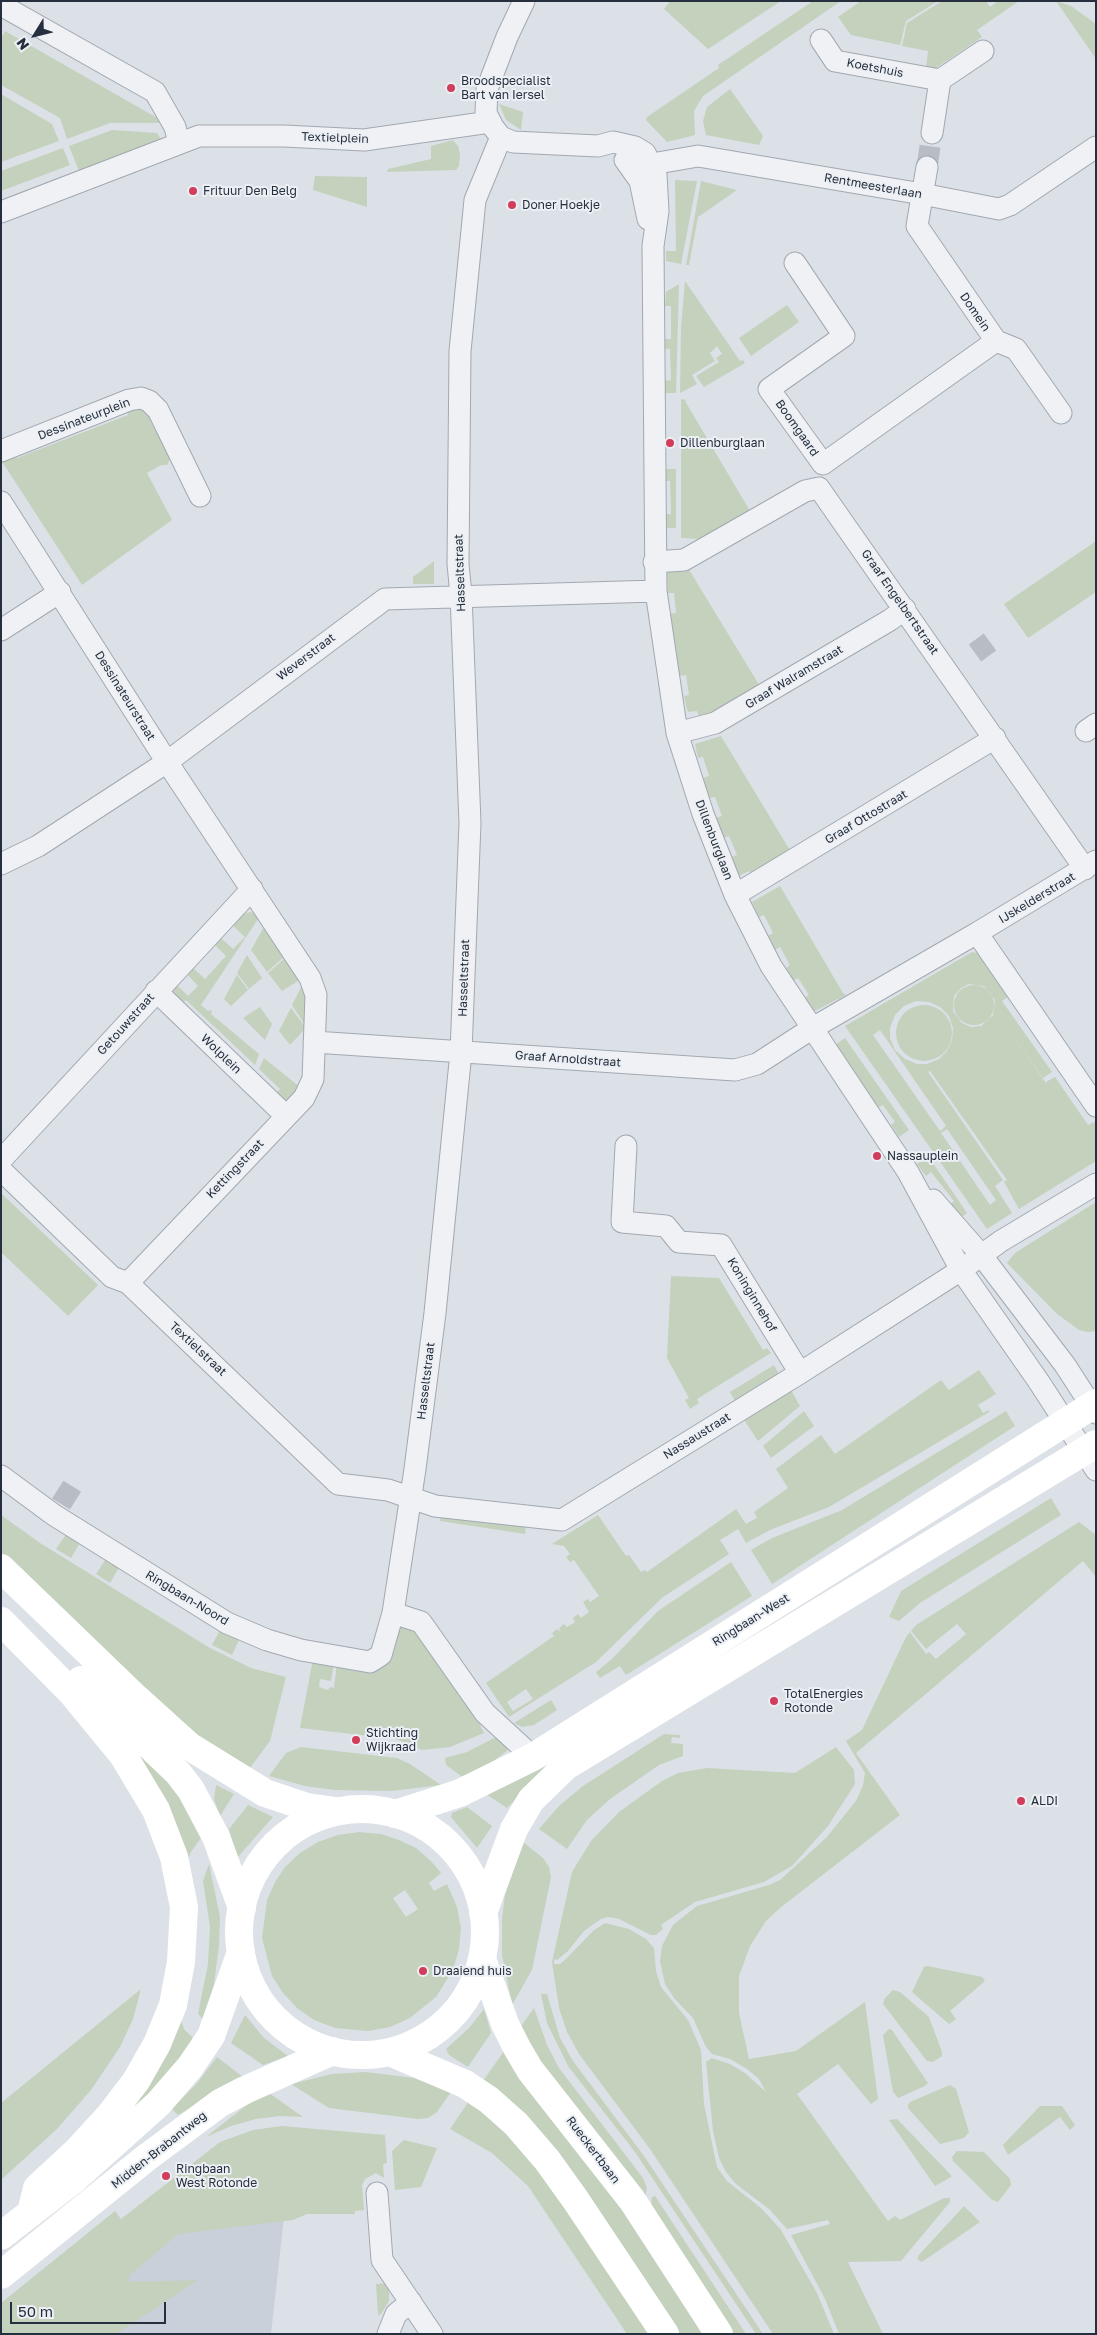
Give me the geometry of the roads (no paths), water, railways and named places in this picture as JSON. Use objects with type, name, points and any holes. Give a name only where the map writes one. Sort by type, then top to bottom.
[{"type":"main road","name":"Ringbaan-West","points":[[395,1814],[460,1792],[534,1757],[1065,1423],[1094,1407]]},
{"type":"main road","points":[[483,1913],[514,1829],[531,1800],[566,1766],[1092,1455]]},
{"type":"main road","points":[[1,1568],[136,1698],[189,1746],[265,1793],[306,1807],[340,1811],[373,1810],[395,1814],[425,1827],[454,1851],[474,1882],[483,1913],[484,1941],[482,1959],[469,1992],[449,2019],[422,2039],[390,2052],[362,2055],[333,2051],[300,2038],[272,2016],[252,1986],[241,1952],[239,1925],[242,1908],[254,1874],[276,1844],[306,1823],[340,1811]]},
{"type":"main road","points":[[1,1602],[182,1779],[216,1837],[242,1908]]},
{"type":"main road","points":[[1,1621],[73,1694],[123,1754],[156,1810],[174,1856],[184,1907],[181,1962],[172,2005],[157,2044],[136,2081],[110,2115],[78,2150],[37,2188],[31,2213]]},
{"type":"main road","points":[[1,2236],[72,2181],[158,2104],[190,2067],[211,2036],[241,1952]]},
{"type":"main road","name":"Rueckertbaan","points":[[482,1959],[505,2024],[516,2048],[530,2070],[632,2200],[719,2334]]},
{"type":"main road","name":"Midden-Brabantweg","points":[[1,2275],[154,2152],[220,2103],[333,2051]]},
{"type":"main road","points":[[390,2052],[465,2084],[489,2100],[516,2124],[547,2160],[575,2199],[665,2334]]},
{"type":"street","points":[[524,1],[507,37],[487,89],[486,113],[495,129],[513,142],[598,146],[613,142],[635,147],[645,153],[643,168]]},
{"type":"street","points":[[1,5],[24,8],[155,92],[175,127],[179,143]]},
{"type":"street","name":"Koetshuis","points":[[821,40],[835,61],[940,80]]},
{"type":"street","points":[[932,133],[940,80],[983,51]]},
{"type":"street","name":"Textielplein","points":[[1,212],[199,136],[284,136],[364,140],[495,129]]},
{"type":"street","name":"Hasseltstraat","points":[[393,1613],[435,1314],[460,1052],[470,824],[461,595],[458,564],[460,351],[475,200],[495,129]]},
{"type":"street","name":"Rentmeesterlaan","points":[[643,168],[698,156],[922,194],[998,209],[1010,205],[1096,147]]},
{"type":"street","points":[[922,194],[927,167]]},
{"type":"street","name":"Dillenburglaan","points":[[643,168],[656,174],[658,211],[653,246],[654,562],[656,591],[677,732],[703,814],[735,895],[771,966],[811,1029]]},
{"type":"street","name":"Domein","points":[[922,194],[917,226],[996,341],[1016,349],[1061,413]]},
{"type":"street","name":"Boomgaard","points":[[795,264],[844,336],[770,389],[823,464],[996,341]]},
{"type":"street","name":"Dessinateurplein","points":[[1,451],[129,400],[141,398],[149,401],[158,410],[200,496]]},
{"type":"street","name":"Graaf Engelbertstraat","points":[[654,562],[684,560],[805,491],[819,488],[995,738],[1090,865]]},
{"type":"street","name":"Dessinateurstraat","points":[[1,502],[167,762],[252,889]]},
{"type":"street","name":"Weverstraat","points":[[1,864],[38,846],[167,762],[385,599],[461,595],[656,591]]},
{"type":"street","points":[[1,630],[60,592]]},
{"type":"street","name":"Graaf Walramstraat","points":[[677,732],[715,723],[890,620],[905,609]]},
{"type":"street","name":"Graaf Ottostraat","points":[[735,895],[995,738]]},
{"type":"street","name":"IJskelderstraat","points":[[977,933],[1090,865]]},
{"type":"street","points":[[252,889],[310,978],[316,995],[314,1042]]},
{"type":"street","name":"Getouwstraat","points":[[1,1160],[252,889]]},
{"type":"street","points":[[1092,1455],[1065,1423],[961,1270],[908,1172],[811,1029],[977,933],[1096,1106]]},
{"type":"street","name":"Wolplein","points":[[156,991],[286,1116]]},
{"type":"street","name":"Graaf Arnoldstraat","points":[[314,1042],[735,1070],[757,1064],[811,1029]]},
{"type":"street","name":"Kettingstraat","points":[[128,1283],[304,1098],[313,1079],[314,1042]]},
{"type":"street","name":"Koninginnehof","points":[[626,1146],[622,1222],[666,1226],[679,1242],[721,1245],[800,1373]]},
{"type":"street","name":"Textielstraat","points":[[1,1170],[112,1277],[128,1283],[338,1484],[388,1490],[410,1498]]},
{"type":"street","points":[[908,1172],[982,1256],[1065,1365],[1094,1407]]},
{"type":"street","points":[[961,1270],[1001,1241],[1096,1184]]},
{"type":"street","name":"Nassaustraat","points":[[410,1498],[435,1506],[562,1520],[800,1373],[961,1270]]},
{"type":"street","name":"Ringbaan-Noord","points":[[1,1476],[58,1509],[227,1623],[267,1640],[301,1650],[370,1662],[382,1655],[393,1613]]},
{"type":"street","points":[[393,1613],[421,1622],[485,1713],[534,1757]]},
{"type":"street","points":[[377,2192],[382,2260],[432,2334]]},
{"type":"street","points":[[388,2334],[396,2314],[411,2302]]},
{"type":"tunnel","points":[[927,167],[932,133]]},
{"type":"tunnel","points":[[975,653],[990,642]]},
{"type":"tunnel","points":[[61,1504],[73,1485]]},
{"type":"place","name":"Broodspecialist Bart van Iersel","points":[[451,88]]},
{"type":"place","name":"Frituur Den Belg","points":[[193,191]]},
{"type":"place","name":"Doner Hoekje","points":[[512,205]]},
{"type":"place","name":"Dillenburglaan","points":[[670,443]]},
{"type":"place","name":"Nassauplein","points":[[877,1156]]},
{"type":"place","name":"TotalEnergies Rotonde","points":[[774,1701]]},
{"type":"place","name":"Stichting Wijkraad","points":[[356,1740]]},
{"type":"place","name":"ALDI","points":[[1021,1801]]},
{"type":"place","name":"Draaiend huis","points":[[423,1971]]},
{"type":"place","name":"Ringbaan West Rotonde","points":[[166,2176]]}]
